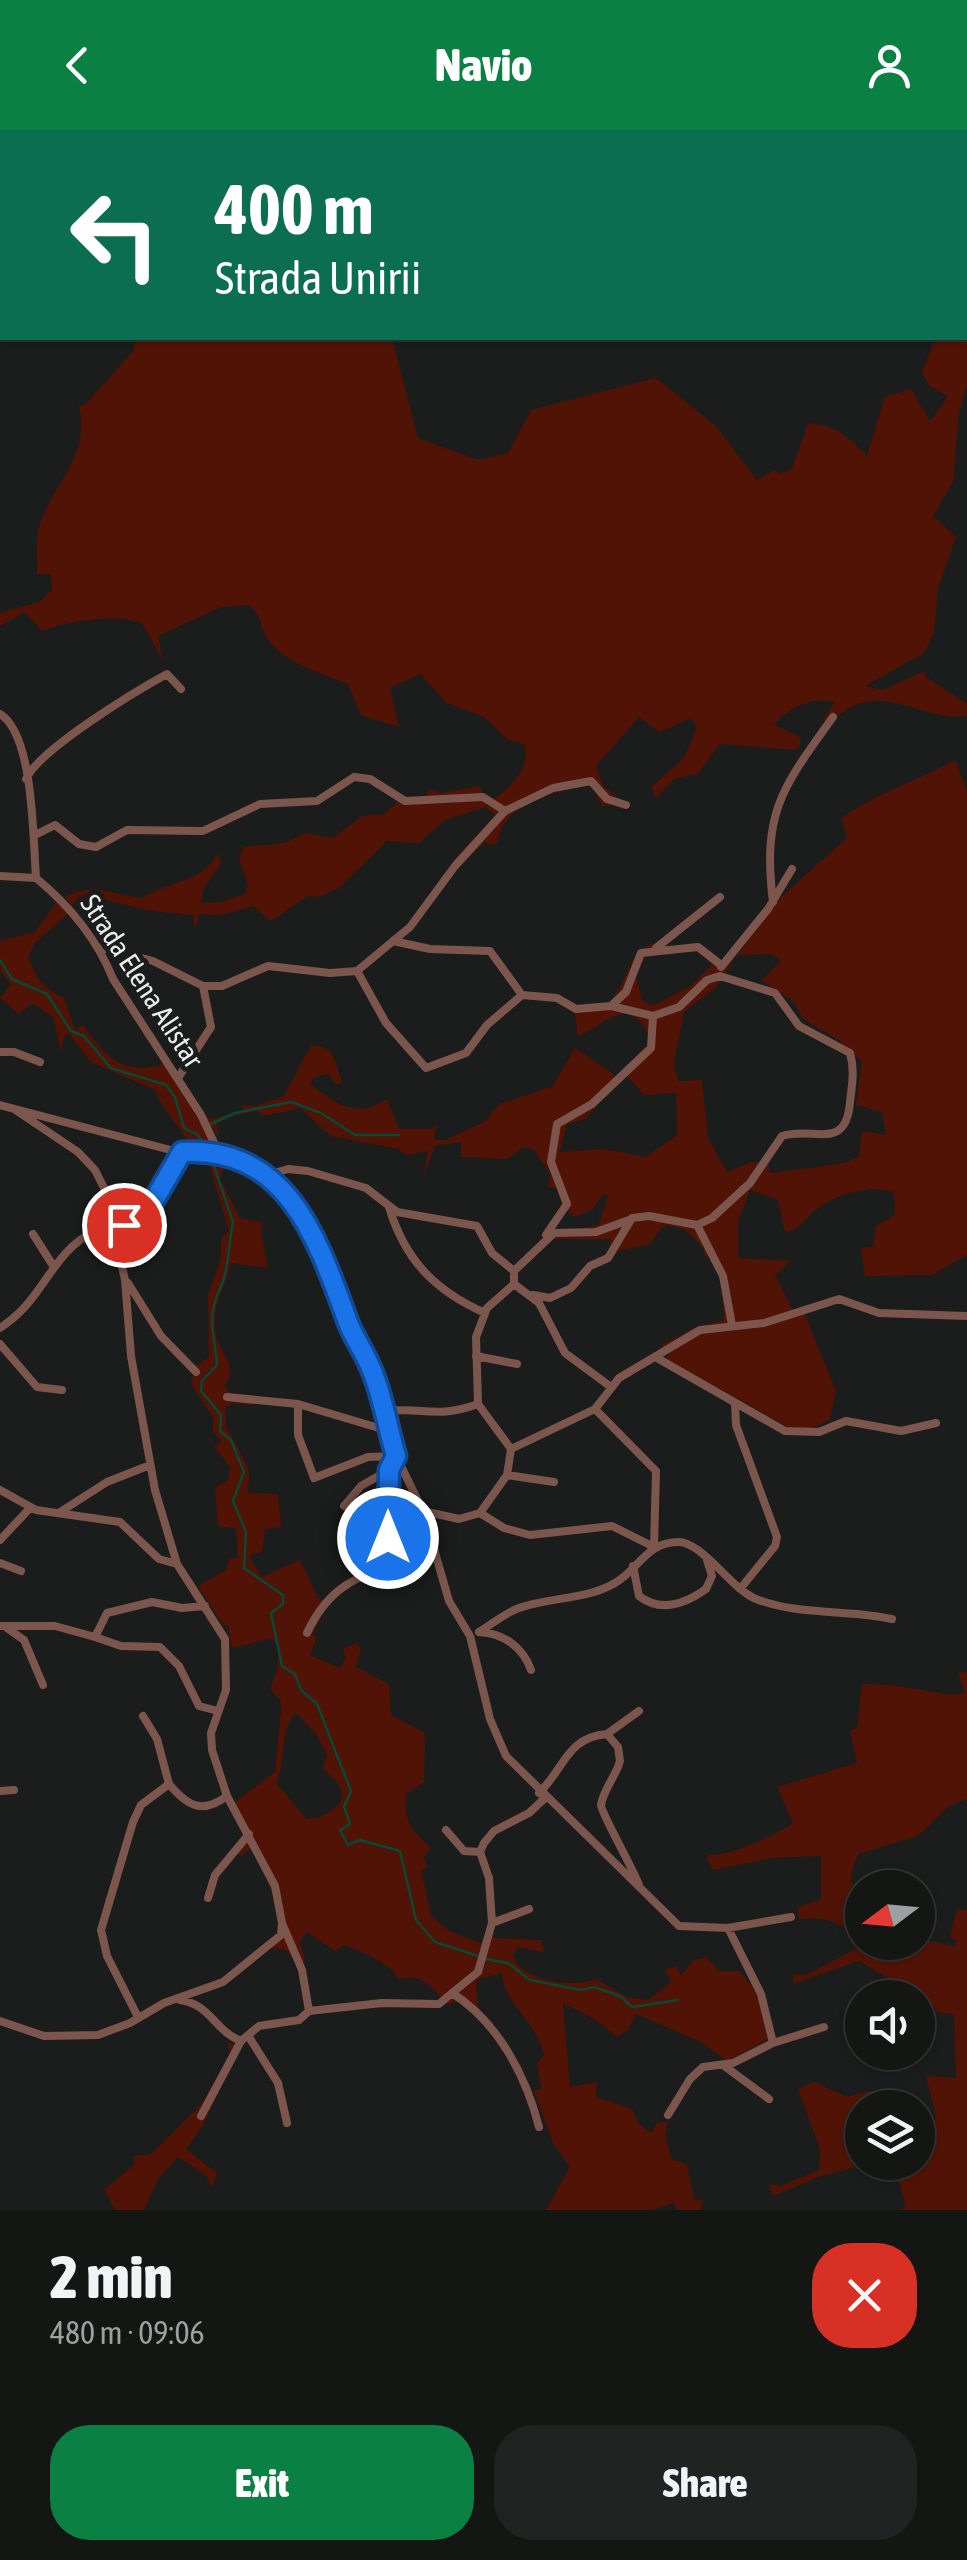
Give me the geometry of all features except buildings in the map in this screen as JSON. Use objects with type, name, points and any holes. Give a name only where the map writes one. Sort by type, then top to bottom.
[{"type":"street","points":[[26,779],[40,758],[127,696],[166,674],[181,690]]},
{"type":"street","points":[[0,714],[18,736],[34,835],[36,878],[0,876]]},
{"type":"street","points":[[773,902],[768,858],[773,812],[797,767],[833,717]]},
{"type":"street","points":[[34,835],[54,825],[90,848],[127,830],[203,831],[260,804],[317,800],[354,777],[370,778],[405,801],[483,797],[505,812]]},
{"type":"street","points":[[100,948],[152,961],[203,986],[222,986],[268,966],[330,973],[358,970],[410,927],[455,866],[505,812],[553,788],[591,781],[606,799],[626,805]]},
{"type":"street","points":[[358,970],[386,1023],[426,1068],[442,1066],[466,1053],[487,1025],[522,995],[557,998],[576,1009],[612,1006],[653,1016],[679,1007],[719,976],[721,965],[773,902],[792,869]]},
{"type":"street","name":"Strada Elena Alistar","points":[[36,878],[67,902],[81,927],[100,948],[113,979],[178,1078],[218,1151]]},
{"type":"street","points":[[612,1006],[626,992],[636,960],[720,896]]},
{"type":"street","points":[[393,941],[430,949],[490,951],[522,995]]},
{"type":"street","points":[[652,950],[698,947],[721,965]]},
{"type":"street","points":[[543,1239],[554,1233],[596,1232],[649,1216],[697,1224],[750,1183],[778,1139],[790,1134],[838,1131],[849,1116],[854,1068],[850,1053],[798,1026],[775,992],[719,976]]},
{"type":"street","points":[[178,1078],[211,1027],[203,986]]},
{"type":"street","points":[[423,1511],[458,1519],[480,1513],[507,1475],[511,1449],[478,1404],[476,1337],[484,1313],[514,1284],[514,1271],[567,1204],[550,1162],[557,1124],[592,1104],[651,1048],[653,1016]]},
{"type":"street","points":[[0,1052],[14,1052],[40,1062]]},
{"type":"street","points":[[0,1105],[182,1152],[218,1151],[268,1174],[322,1252],[385,1412],[396,1456],[423,1511],[449,1600],[475,1634],[496,1738],[542,1795],[679,1926],[728,1928],[792,1917]]},
{"type":"street","points":[[14,1109],[78,1152],[95,1170],[114,1226],[125,1280],[130,1356],[150,1465],[177,1564],[225,1638],[226,1690],[218,1710],[212,1750],[227,1796],[275,1886],[282,1923],[302,1970],[309,2012]]},
{"type":"street","points":[[0,1328],[31,1305],[52,1264],[86,1236],[131,1222],[153,1202],[182,1152]]},
{"type":"street","points":[[268,1174],[288,1168],[308,1170],[366,1188],[389,1207],[405,1214],[477,1226],[492,1252],[514,1271]]},
{"type":"street","points":[[389,1207],[398,1232],[430,1282],[484,1313]]},
{"type":"street","points":[[514,1284],[533,1295],[550,1298],[571,1288],[590,1266],[608,1258],[632,1218]]},
{"type":"street","points":[[697,1224],[723,1276],[732,1325]]},
{"type":"street","points":[[33,1234],[52,1264]]},
{"type":"street","points":[[125,1280],[162,1336],[196,1372]]},
{"type":"street","points":[[533,1295],[566,1353],[611,1386]]},
{"type":"street","points":[[511,1449],[595,1410],[611,1386],[626,1373],[657,1358],[690,1334],[764,1323],[839,1298],[880,1313],[967,1316]]},
{"type":"street","points":[[0,1344],[37,1387],[62,1390]]},
{"type":"street","points":[[476,1356],[517,1364]]},
{"type":"street","points":[[657,1358],[735,1404],[799,1434],[820,1432],[846,1421],[912,1431],[936,1423]]},
{"type":"street","points":[[228,1397],[298,1404],[389,1431]]},
{"type":"street","points":[[298,1404],[298,1434],[314,1478],[368,1457],[396,1456]]},
{"type":"street","points":[[385,1412],[444,1415],[478,1404]]},
{"type":"street","points":[[735,1404],[736,1425],[777,1537],[776,1546],[740,1588]]},
{"type":"street","points":[[595,1410],[656,1471],[654,1547]]},
{"type":"street","points":[[391,1568],[389,1470],[396,1456]]},
{"type":"street","points":[[60,1512],[106,1482],[150,1465]]},
{"type":"street","points":[[344,1506],[361,1486],[389,1470]]},
{"type":"street","points":[[507,1475],[554,1482]]},
{"type":"street","points":[[0,1490],[30,1508],[120,1522],[135,1532],[158,1559],[177,1564]]},
{"type":"street","points":[[0,1540],[30,1508]]},
{"type":"street","points":[[480,1513],[504,1528],[530,1535],[612,1526],[654,1547]]},
{"type":"street","points":[[475,1634],[513,1610],[598,1592],[620,1580],[654,1547],[684,1542],[755,1599],[826,1613],[861,1612],[892,1619]]},
{"type":"street","points":[[307,1633],[319,1608],[340,1586],[436,1551]]},
{"type":"street","points":[[633,1566],[639,1596],[648,1603],[672,1606],[706,1589],[712,1576],[707,1559]]},
{"type":"street","points":[[0,1563],[21,1570]]},
{"type":"street","points":[[95,1637],[107,1613],[130,1604],[204,1606]]},
{"type":"street","points":[[2,1626],[55,1626],[121,1646],[160,1647],[179,1666],[199,1706],[218,1710]]},
{"type":"street","points":[[2,1626],[24,1640],[42,1685]]},
{"type":"street","points":[[475,1634],[508,1640],[526,1657],[531,1670]]},
{"type":"street","points":[[480,1852],[494,1831],[529,1813],[571,1746],[607,1734],[639,1711]]},
{"type":"street","points":[[143,1716],[157,1739],[169,1784],[200,1809],[210,1809],[227,1796]]},
{"type":"street","points":[[607,1734],[618,1747],[620,1761],[602,1800],[603,1817],[623,1845],[640,1890]]},
{"type":"street","points":[[138,2017],[107,1956],[101,1930],[141,1806],[169,1784]]},
{"type":"street","points":[[0,1791],[14,1790]]},
{"type":"street","points":[[446,1830],[464,1850],[480,1852]]},
{"type":"street","points":[[208,1898],[215,1875],[250,1834]]},
{"type":"street","points":[[201,2116],[245,2039],[259,2026],[299,2020],[309,2012],[382,2004],[440,2004],[478,1972],[492,1924],[488,1878],[480,1852]]},
{"type":"street","points":[[492,1924],[529,1908]]},
{"type":"street","points":[[0,2020],[59,2038],[98,2035],[234,1976],[281,1935],[282,1923]]},
{"type":"street","points":[[728,1928],[757,1984],[772,2043]]},
{"type":"street","points":[[452,1993],[483,2017],[515,2066],[530,2091],[539,2127]]},
{"type":"street","points":[[175,1999],[198,2003],[220,2028],[245,2039],[278,2083],[287,2123]]},
{"type":"street","points":[[668,2115],[695,2072],[723,2066],[772,2043],[824,2027]]},
{"type":"street","points":[[723,2066],[768,2099]]},
{"type":"shaded area","points":[[134,340],[393,340],[418,438],[478,460],[508,453],[531,410],[656,378],[715,425],[757,480],[775,470],[781,474],[792,469],[808,423],[841,433],[867,456],[885,397],[911,389],[930,421],[948,397],[930,386],[922,373],[932,340],[967,340],[967,384],[959,414],[953,482],[933,516],[956,537],[938,588],[934,633],[924,653],[865,686],[882,690],[925,671],[926,677],[967,704],[967,716],[930,713],[896,703],[863,702],[829,725],[823,720],[835,702],[810,702],[793,709],[774,725],[799,736],[801,744],[795,750],[720,744],[697,774],[674,779],[656,798],[651,787],[684,758],[697,727],[691,718],[660,732],[639,717],[596,766],[603,786],[617,797],[616,805],[602,806],[591,785],[533,801],[509,817],[498,842],[485,842],[459,867],[454,860],[495,815],[486,807],[445,820],[419,843],[387,841],[339,888],[319,897],[308,896],[271,921],[253,906],[221,915],[199,914],[195,929],[193,915],[151,911],[84,895],[72,905],[65,897],[95,889],[143,898],[203,871],[218,853],[221,864],[204,888],[201,903],[221,902],[245,894],[248,885],[239,859],[243,847],[285,843],[306,833],[333,838],[362,816],[384,814],[402,798],[426,797],[429,789],[441,793],[480,786],[487,806],[516,779],[525,763],[524,744],[507,739],[484,717],[447,703],[420,674],[390,688],[399,727],[361,715],[348,684],[305,667],[275,648],[249,605],[221,607],[158,636],[163,661],[142,623],[131,620],[92,620],[42,631],[25,612],[0,626],[0,613],[39,602],[52,590],[51,574],[37,574],[39,527],[80,440],[79,406],[86,404],[134,350]]},
{"type":"shaded area","points":[[955,760],[967,791],[967,1255],[932,1275],[865,1276],[861,1248],[873,1247],[876,1226],[895,1215],[894,1193],[885,1190],[843,1195],[785,1233],[778,1200],[750,1190],[738,1222],[738,1258],[791,1261],[775,1275],[793,1311],[802,1308],[836,1391],[830,1419],[812,1429],[790,1428],[666,1359],[669,1353],[661,1345],[692,1329],[724,1320],[722,1282],[711,1258],[703,1255],[704,1249],[690,1235],[675,1227],[661,1228],[650,1244],[618,1251],[611,1258],[610,1239],[549,1239],[599,1224],[608,1196],[603,1194],[593,1209],[575,1217],[562,1206],[557,1189],[548,1187],[551,1174],[533,1149],[524,1147],[507,1159],[461,1157],[461,1142],[435,1146],[423,1178],[428,1151],[406,1155],[398,1149],[331,1136],[300,1108],[266,1116],[256,1111],[228,1117],[216,1125],[220,1139],[202,1115],[214,1119],[243,1110],[242,1105],[256,1106],[284,1096],[311,1045],[332,1055],[342,1082],[337,1085],[328,1074],[314,1077],[310,1085],[355,1109],[387,1099],[399,1129],[432,1129],[437,1123],[434,1140],[445,1140],[484,1122],[500,1104],[553,1086],[575,1048],[612,1073],[617,1083],[585,1119],[567,1124],[560,1152],[604,1149],[646,1157],[677,1135],[676,1093],[644,1095],[627,1076],[621,1081],[616,1076],[648,1044],[646,1029],[624,1014],[578,1036],[574,1005],[605,1006],[619,990],[636,957],[652,943],[659,952],[646,956],[636,976],[643,1002],[655,1005],[689,987],[713,964],[706,955],[711,951],[723,961],[736,956],[717,986],[684,1012],[674,1063],[678,1081],[702,1080],[708,1138],[727,1172],[751,1162],[768,1162],[770,1173],[845,1163],[859,1156],[862,1131],[886,1135],[882,1112],[856,1105],[862,1062],[839,1040],[803,1019],[794,1002],[762,980],[781,961],[772,954],[737,955],[780,898],[847,838],[841,818]]},
{"type":"shaded area","points":[[59,899],[69,913],[35,943],[28,957],[39,978],[64,998],[75,1030],[83,1025],[117,1061],[138,1068],[164,1064],[208,1135],[209,1145],[192,1148],[155,1090],[91,1062],[70,1035],[65,1034],[61,1052],[53,1017],[32,1003],[19,1014],[0,998],[11,984],[0,970],[0,941],[35,932]]},
{"type":"shaded area","points":[[208,1160],[225,1160],[220,1179],[240,1218],[263,1223],[261,1233],[268,1268],[231,1263],[215,1314],[216,1335],[230,1372],[224,1387],[233,1395],[253,1399],[251,1405],[232,1403],[225,1408],[226,1426],[249,1469],[248,1493],[278,1494],[281,1527],[265,1529],[262,1552],[251,1554],[250,1559],[262,1577],[300,1560],[318,1598],[328,1603],[313,1634],[317,1637],[310,1655],[340,1668],[346,1658],[343,1649],[356,1643],[361,1648],[356,1667],[389,1684],[391,1715],[425,1733],[424,1782],[406,1794],[406,1803],[410,1824],[431,1847],[424,1857],[427,1867],[421,1871],[431,1915],[449,1931],[481,1943],[487,1930],[495,1938],[541,1940],[544,1952],[517,1947],[513,1956],[526,1971],[548,1980],[574,1983],[596,1979],[627,1997],[648,2000],[671,1982],[665,1969],[676,1966],[681,1975],[693,1961],[706,1957],[719,1971],[740,1971],[759,1997],[768,2039],[727,2061],[701,2042],[636,2014],[628,2030],[617,2037],[598,2021],[563,2003],[570,2087],[597,2082],[596,2097],[632,2109],[639,2124],[651,2133],[657,2123],[667,2122],[665,2135],[672,2159],[687,2164],[694,2199],[703,2200],[701,2210],[678,2210],[673,2203],[652,2210],[546,2210],[570,2167],[553,2143],[534,2091],[541,2088],[537,2063],[544,2055],[540,2043],[507,1993],[502,1973],[476,1980],[478,2010],[460,2000],[449,2004],[428,1984],[416,1978],[399,1979],[376,1959],[344,1945],[335,1951],[307,1932],[300,1941],[305,1962],[298,1965],[285,1949],[270,1948],[279,1931],[277,1906],[253,1846],[241,1856],[234,1851],[245,1836],[230,1806],[275,1772],[281,1701],[270,1689],[277,1670],[278,1650],[272,1638],[232,1648],[228,1625],[223,1625],[198,1586],[226,1570],[230,1558],[238,1558],[236,1529],[218,1526],[215,1488],[228,1480],[230,1467],[214,1447],[222,1441],[213,1432],[213,1417],[191,1384],[196,1366],[209,1357],[208,1295],[221,1258],[221,1238],[229,1231]],"holes":[[[296,1713],[317,1735],[327,1755],[323,1768],[342,1794],[331,1811],[307,1819],[276,1783],[287,1728]]]},
{"type":"shaded area","points":[[967,1672],[967,1799],[949,1806],[919,1835],[859,1854],[853,1870],[845,1870],[845,1929],[824,1919],[799,1919],[798,1907],[821,1899],[821,1856],[773,1858],[713,1870],[708,1854],[739,1849],[793,1823],[777,1787],[857,1763],[850,1731],[857,1728],[862,1684],[953,1695],[965,1692],[958,1673]]},
{"type":"shaded area","points":[[957,1909],[967,1910],[967,2210],[899,2210],[906,2207],[898,2180],[935,2180],[935,2090],[930,2090],[926,2076],[956,2078],[954,2014],[938,2013],[935,2008],[935,1980],[891,1980],[859,1961],[793,1984],[794,1974],[806,1975],[845,1955],[845,1960],[935,1960],[935,1942],[955,1947],[957,1941],[950,1937]]},
{"type":"shaded area","points":[[227,2041],[239,2049],[202,2127],[186,2149],[218,2174],[211,2187],[207,2176],[178,2157],[158,2179],[144,2210],[115,2210],[104,2190],[134,2165],[134,2156],[151,2154],[201,2105],[230,2054]]},
{"type":"shaded area","points":[[814,2082],[845,2096],[845,2170],[774,2196],[768,2184],[780,2186],[819,2170],[820,2149],[798,2089]]},
{"type":"waterway","points":[[0,960],[12,979],[47,994],[71,1031],[84,1036],[111,1068],[166,1085],[175,1097],[184,1128],[198,1135],[207,1150]]},
{"type":"waterway","points":[[211,1124],[235,1113],[291,1102],[321,1113],[355,1135],[399,1135]]},
{"type":"waterway","points":[[211,1157],[233,1222],[226,1270],[212,1317],[217,1365],[202,1381],[201,1391],[221,1415],[220,1431],[231,1440],[244,1472],[233,1501],[246,1532],[244,1568],[283,1595],[283,1604],[271,1613],[282,1666],[295,1674],[301,1690],[317,1704],[351,1791],[344,1807],[350,1824],[340,1830],[348,1845],[360,1840],[400,1851],[416,1920],[435,1942],[478,1956]]},
{"type":"waterway","points":[[485,1959],[508,1963],[530,1980],[581,1990],[594,1987],[620,1996],[632,2007],[678,2000]]},
{"type":"route","points":[[124,1225],[153,1202],[182,1152],[230,1154],[268,1174],[279,1187],[309,1228],[330,1268],[379,1391],[396,1456],[389,1470],[388,1538]]}]
